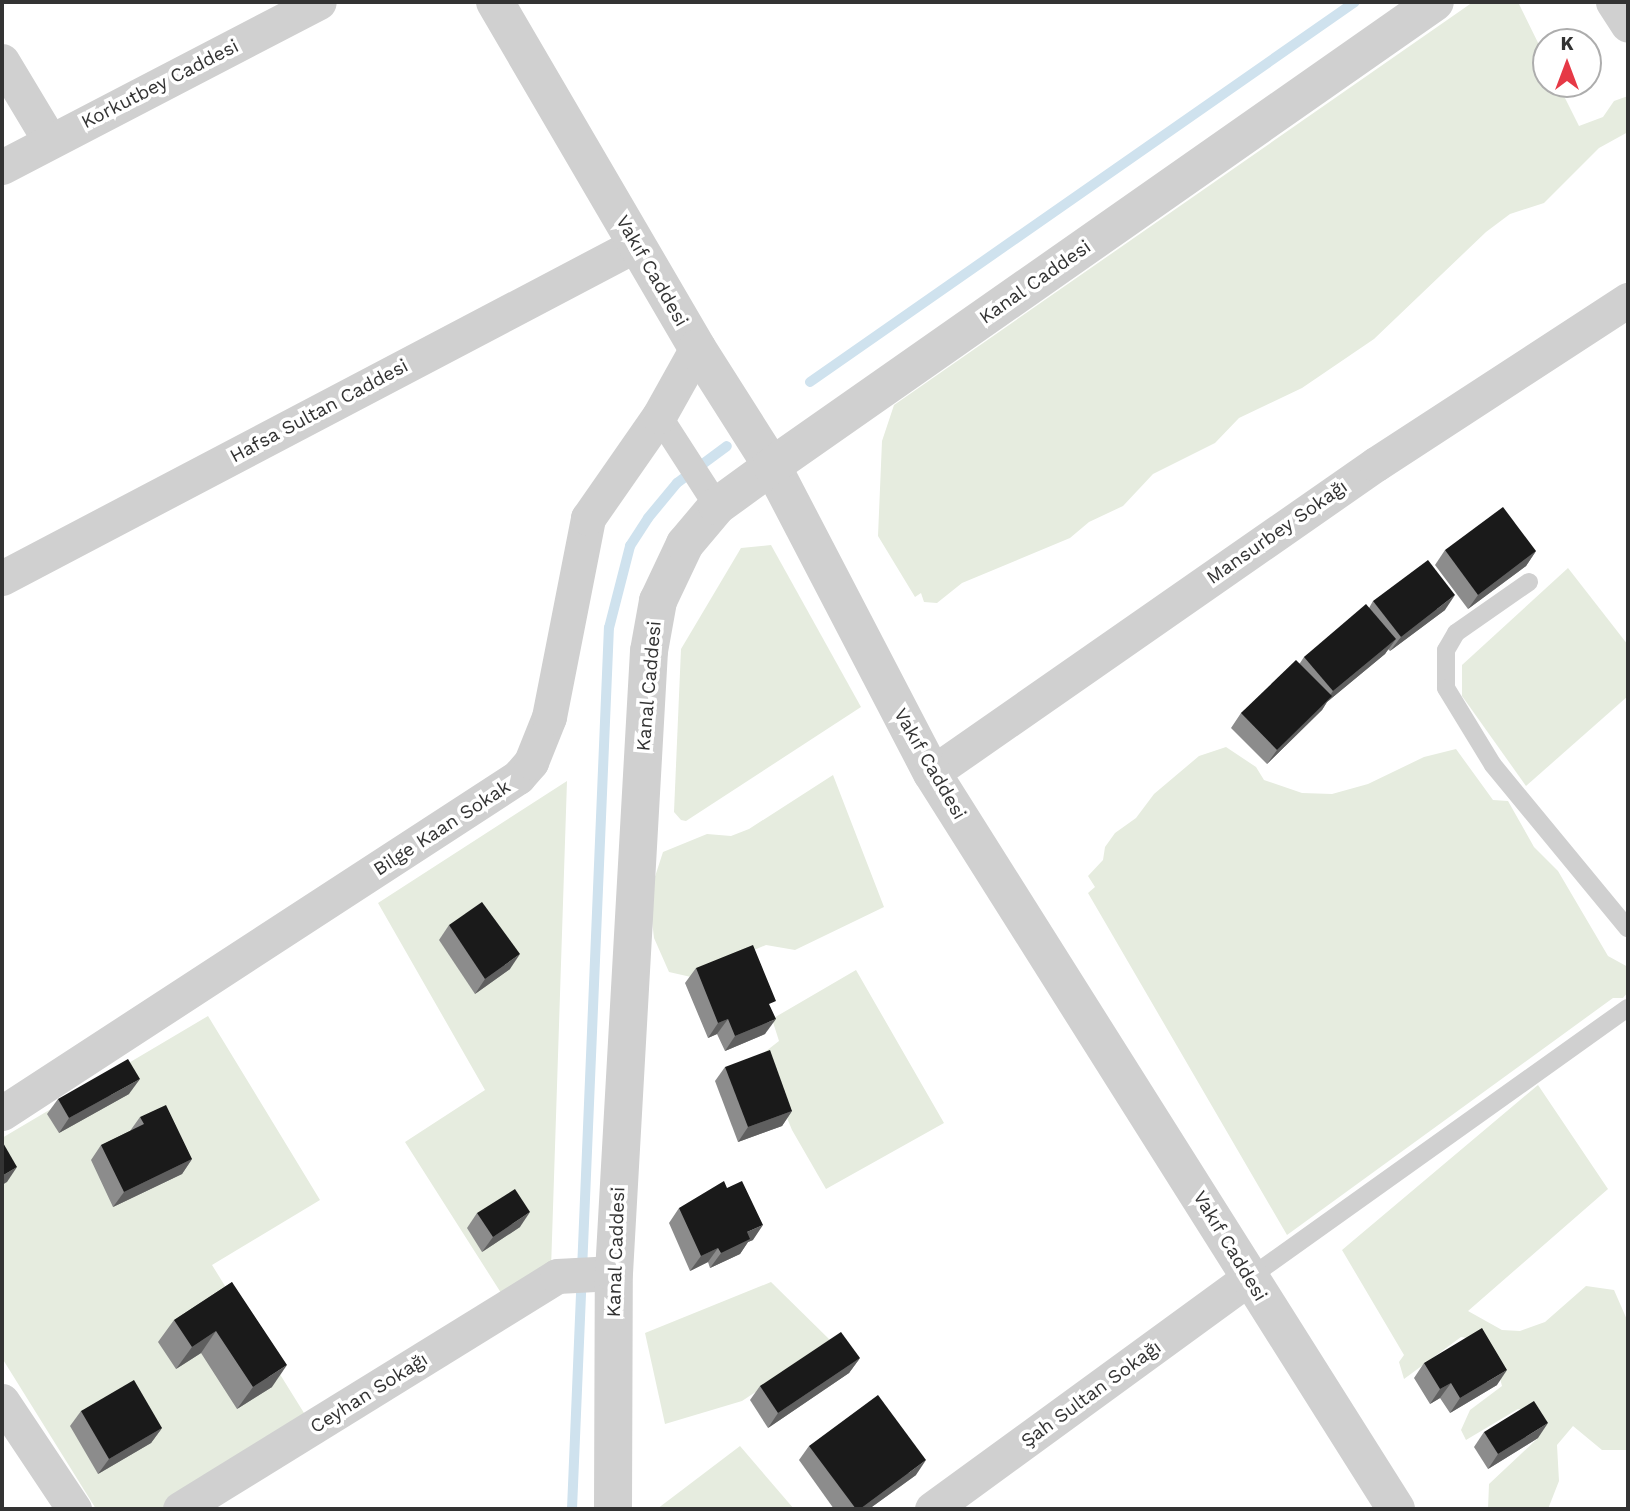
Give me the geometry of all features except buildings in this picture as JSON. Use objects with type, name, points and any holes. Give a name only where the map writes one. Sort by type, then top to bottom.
[{"type":"street","name":"Korkutbey Caddesi","points":[[2,167],[319,2]]},
{"type":"street","name":"Vakıf Caddesi","points":[[495,2],[706,361],[772,466],[932,773],[1396,1509]]},
{"type":"street","name":"Kanal Caddesi","points":[[613,1509],[614,1273],[651,622],[685,544],[718,506],[772,466],[1435,2]]},
{"type":"street","points":[[1613,2],[1628,25]]},
{"type":"street","points":[[2,61],[50,141]]},
{"type":"street","name":"Hafsa Sultan Caddesi","points":[[2,578],[637,244]]},
{"type":"street","name":"Mansurbey Sokağı","points":[[932,773],[1376,464],[1628,300]]},
{"type":"street","name":"Bilge Kaan Sokak","points":[[2,1113],[518,778],[531,762],[549,718],[588,518],[659,416],[706,361]]},
{"type":"street","points":[[659,416],[718,506]]},
{"type":"street","name":"Ceyhan Sokağı","points":[[180,1509],[557,1276],[614,1273]]},
{"type":"street","name":"Şah Sultan Sokağı","points":[[932,1509],[1248,1278]]},
{"type":"street","points":[[2,1401],[74,1509]]},
{"type":"lane","points":[[1529,582],[1456,633],[1446,650],[1446,688],[1493,765],[1628,929]]},
{"type":"lane","points":[[1248,1278],[1628,1008]]},
{"type":"shaded area","points":[[1473,2],[1518,2],[1532,30],[1532,98],[1565,98],[1579,126],[1603,117],[1614,101],[1628,96],[1628,132],[1599,148],[1544,203],[1510,214],[1486,232],[1374,339],[1302,388],[1239,418],[1215,443],[1153,474],[1123,506],[1089,522],[1070,538],[962,583],[937,603],[924,602],[921,593],[915,597],[878,536],[882,441],[894,405]]},
{"type":"shaded area","points":[[771,545],[861,707],[686,821],[681,820],[674,812],[681,649],[741,548]]},
{"type":"shaded area","points":[[1568,568],[1628,645],[1628,696],[1526,786],[1462,696],[1462,665]]},
{"type":"shaded area","points":[[1226,747],[1256,767],[1264,780],[1302,793],[1332,794],[1368,784],[1424,757],[1456,749],[1493,800],[1508,801],[1534,847],[1558,871],[1608,956],[1628,967],[1628,992],[1623,998],[1613,998],[1287,1235],[1088,893],[1095,887],[1088,876],[1103,860],[1105,847],[1115,833],[1136,818],[1154,794],[1199,756]]},
{"type":"shaded area","points":[[833,775],[884,907],[795,950],[766,945],[691,977],[669,972],[654,938],[649,895],[663,852],[707,834],[731,836],[749,829]]},
{"type":"shaded area","points":[[567,781],[551,1269],[503,1296],[405,1142],[485,1090],[378,903]]},
{"type":"shaded area","points":[[856,970],[944,1123],[826,1189],[792,1130],[761,1055],[779,1041],[772,1019]]},
{"type":"shaded area","points":[[208,1016],[320,1200],[212,1265],[309,1421],[160,1509],[96,1509],[2,1358],[2,1138]]},
{"type":"shaded area","points":[[1538,1085],[1608,1189],[1468,1311],[1502,1330],[1520,1331],[1545,1322],[1586,1286],[1614,1290],[1628,1322],[1628,1450],[1602,1450],[1573,1426],[1557,1445],[1559,1481],[1548,1509],[1488,1509],[1489,1484],[1538,1438],[1538,1424],[1530,1411],[1518,1409],[1466,1440],[1461,1430],[1470,1410],[1502,1386],[1496,1363],[1474,1339],[1461,1337],[1404,1379],[1399,1362],[1404,1355],[1342,1250]]},
{"type":"shaded area","points":[[771,1282],[832,1342],[742,1401],[665,1424],[645,1333]]},
{"type":"shaded area","points":[[740,1446],[794,1509],[657,1509]]},
{"type":"waterway","points":[[810,382],[1355,2]]},
{"type":"waterway","points":[[572,1509],[609,628],[630,546],[648,518],[677,483],[727,446]]}]
